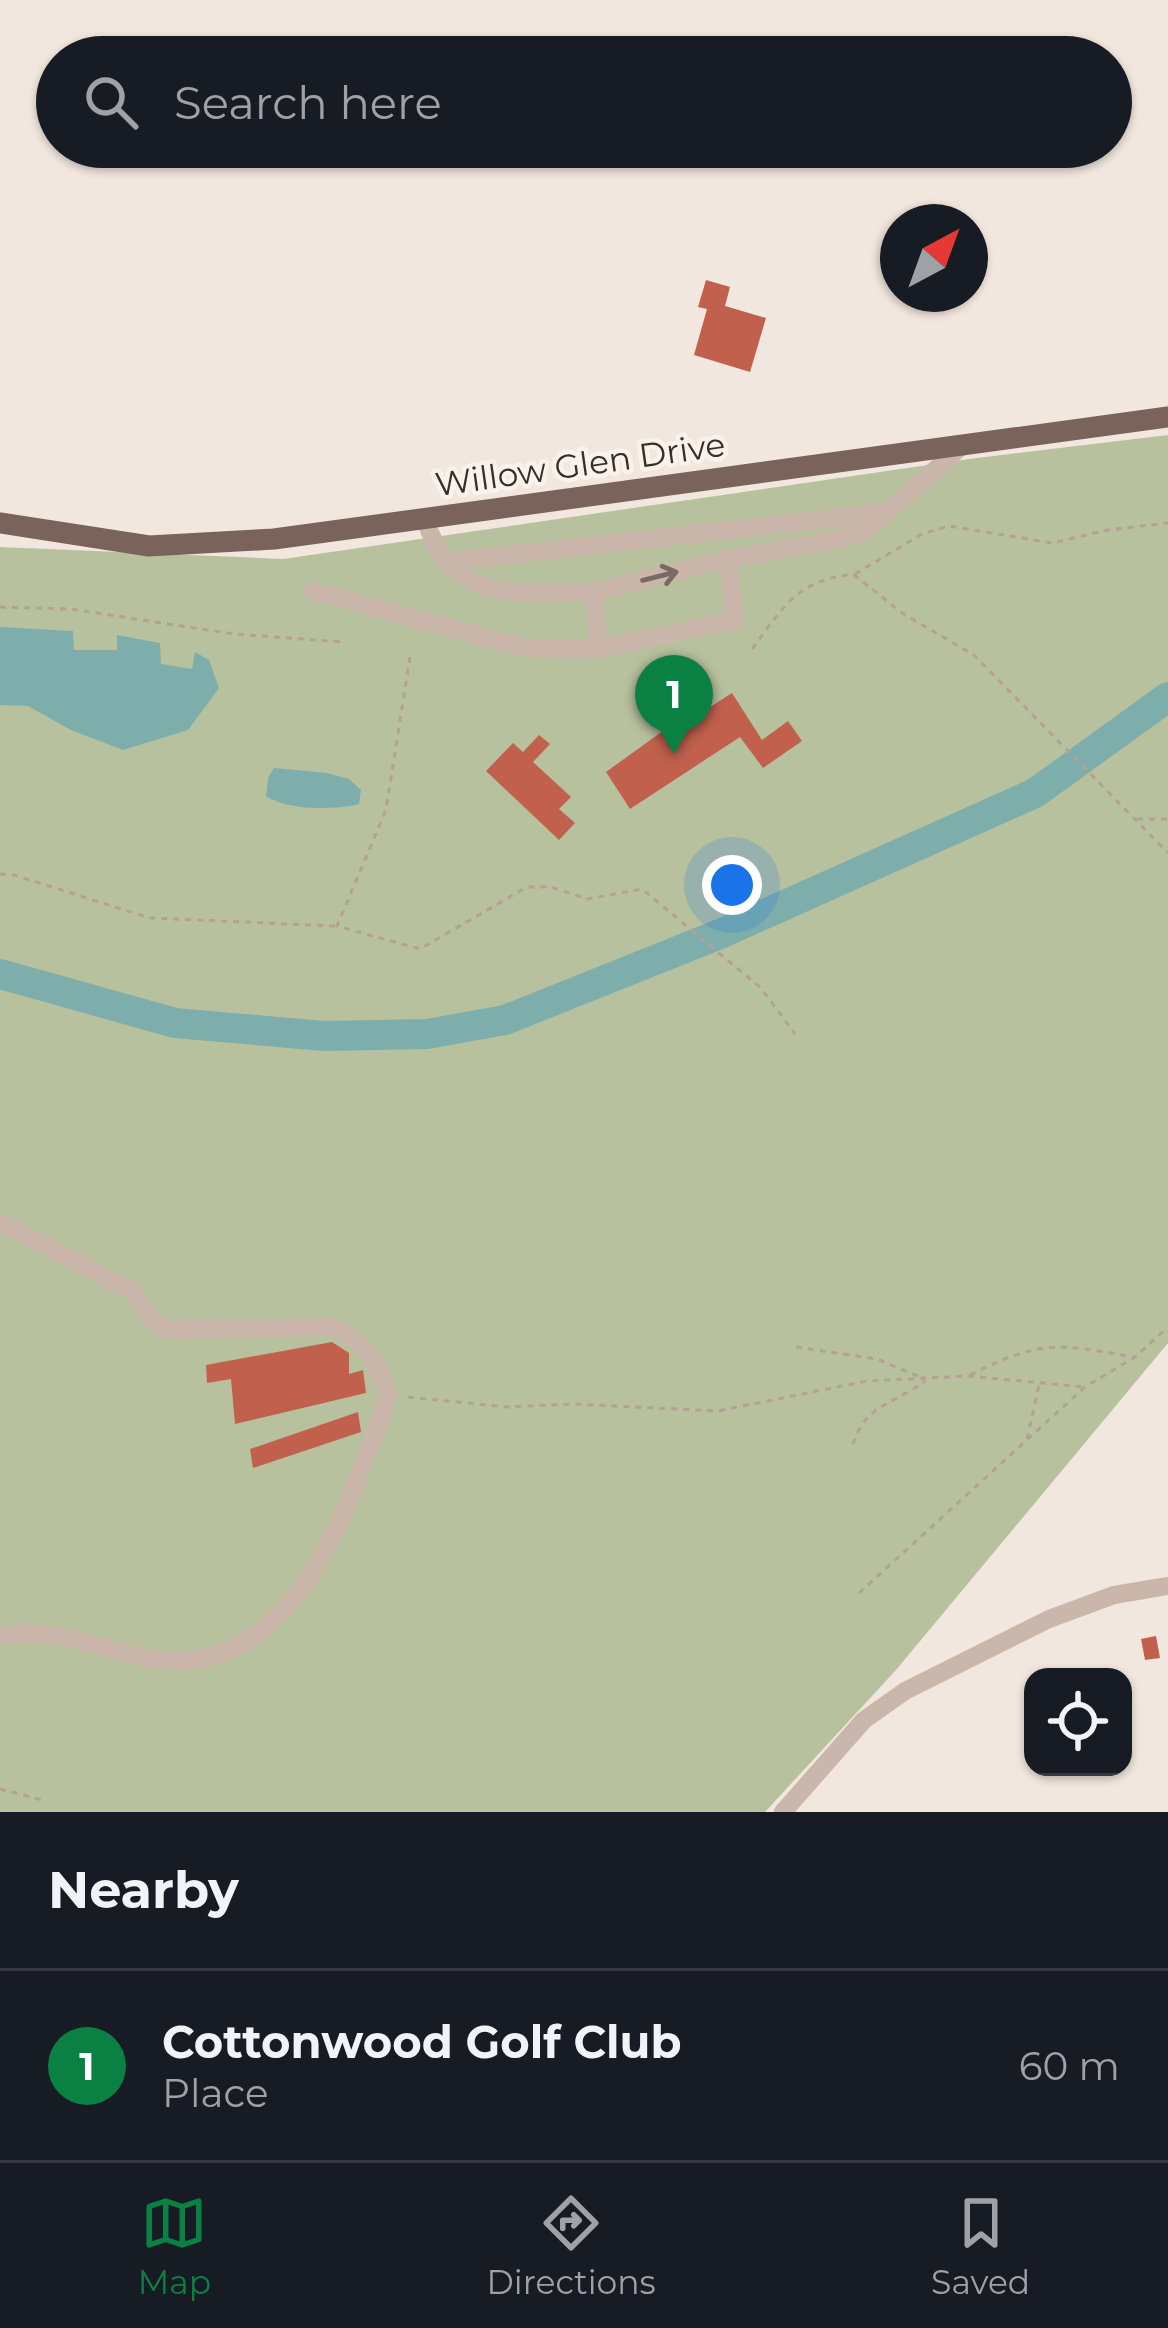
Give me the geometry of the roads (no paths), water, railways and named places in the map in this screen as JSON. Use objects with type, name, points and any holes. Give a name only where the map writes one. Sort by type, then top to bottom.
[{"type":"main road","name":"Willow Glen Drive","points":[[0,523],[149,546],[274,539],[1168,417]]},
{"type":"lane","points":[[425,519],[436,551],[474,585],[593,592],[868,530],[962,445]]},
{"type":"lane","points":[[449,566],[462,560],[888,512]]},
{"type":"lane","points":[[313,591],[525,648],[599,649],[735,620],[728,559]]},
{"type":"lane","points":[[593,592],[599,649]]},
{"type":"lane","points":[[0,1222],[132,1291],[152,1320],[167,1330],[332,1327],[344,1332],[371,1355],[389,1394],[351,1498],[291,1604],[256,1638],[215,1657],[183,1661],[142,1657],[64,1634],[0,1636]]},
{"type":"lane","points":[[783,1812],[864,1720],[905,1691],[1049,1619],[1114,1595],[1168,1586]]},
{"type":"water","points":[[0,627],[73,631],[74,650],[117,650],[117,635],[160,643],[161,664],[192,669],[195,652],[209,660],[219,688],[188,730],[123,750],[71,730],[28,706],[0,705]]},
{"type":"water","points":[[274,768],[349,779],[361,790],[359,804],[311,808],[275,801],[266,796]]},
{"type":"waterway","points":[[0,974],[175,1023],[324,1036],[427,1034],[505,1020],[720,934],[1035,793],[1168,697]]},
{"type":"place","name":"Cottonwood Golf Club","points":[[674,754]]}]
